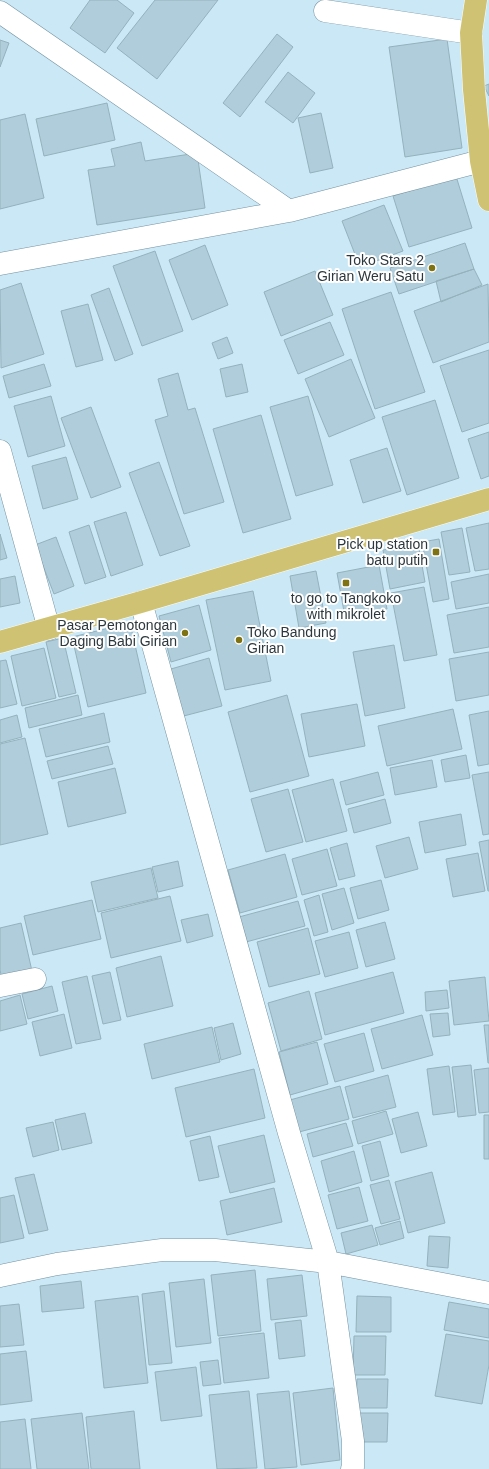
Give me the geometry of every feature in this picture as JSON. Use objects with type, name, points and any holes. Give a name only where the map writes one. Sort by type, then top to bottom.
[{"type":"highway","points":[[476,0],[471,33],[474,90],[485,159],[489,200]]},
{"type":"highway","points":[[0,642],[489,499]]},
{"type":"street","points":[[325,11],[471,33]]},
{"type":"street","points":[[0,12],[289,211]]},
{"type":"street","points":[[0,264],[289,211],[485,159]]},
{"type":"street","points":[[0,451],[48,629]]},
{"type":"street","points":[[141,602],[287,1126],[328,1262],[353,1441],[352,1469]]},
{"type":"street","points":[[0,986],[35,979]]},
{"type":"street","points":[[0,1276],[57,1264],[162,1250],[215,1250],[328,1262],[489,1293]]},
{"type":"building","points":[[90,0],[117,0],[134,13],[105,53],[70,28]]},
{"type":"building","points":[[155,0],[218,0],[157,79],[117,48]]},
{"type":"building","points":[[277,34],[293,47],[240,117],[223,103]]},
{"type":"building","points":[[447,39],[462,148],[405,157],[389,47]]},
{"type":"building","points":[[0,40],[9,43],[0,67]]},
{"type":"building","points":[[288,72],[315,93],[293,123],[265,102]]},
{"type":"building","points":[[489,84],[489,96],[484,86]]},
{"type":"building","points":[[107,103],[115,140],[44,156],[36,119]]},
{"type":"building","points":[[321,113],[333,168],[310,173],[298,118]]},
{"type":"building","points":[[25,114],[44,198],[0,209],[0,120]]},
{"type":"building","points":[[141,142],[145,161],[197,153],[205,208],[97,225],[88,170],[115,166],[111,149]]},
{"type":"building","points":[[456,176],[472,228],[409,247],[393,196]]},
{"type":"building","points":[[384,205],[403,251],[360,267],[342,221]]},
{"type":"building","name":"Toko Stars 2 Girian Weru Satu","points":[[465,243],[474,269],[399,294],[390,268]]},
{"type":"building","points":[[205,245],[228,305],[192,320],[169,260]]},
{"type":"building","points":[[155,251],[183,331],[142,346],[113,266]]},
{"type":"building","points":[[474,269],[482,285],[441,302],[436,281]]},
{"type":"building","points":[[315,271],[333,315],[281,336],[264,292]]},
{"type":"building","points":[[21,283],[44,354],[1,368],[0,290]]},
{"type":"building","points":[[488,284],[489,342],[433,363],[414,311]]},
{"type":"building","points":[[109,288],[133,354],[115,361],[91,295]]},
{"type":"building","points":[[391,292],[425,392],[375,409],[342,309]]},
{"type":"building","points":[[88,304],[103,360],[76,367],[61,311]]},
{"type":"building","points":[[330,322],[344,355],[298,374],[284,340]]},
{"type":"building","points":[[227,337],[233,353],[218,359],[212,343]]},
{"type":"building","points":[[489,350],[489,423],[462,432],[440,366]]},
{"type":"building","points":[[351,359],[375,418],[329,437],[305,379]]},
{"type":"building","points":[[44,364],[51,386],[9,398],[3,376]]},
{"type":"building","points":[[242,364],[248,392],[226,397],[220,369]]},
{"type":"building","points":[[178,373],[188,410],[195,408],[224,502],[184,514],[155,420],[168,416],[158,379]]},
{"type":"building","points":[[51,396],[65,446],[28,457],[14,406]]},
{"type":"building","points":[[308,396],[333,485],[296,496],[270,407]]},
{"type":"building","points":[[435,400],[459,478],[407,495],[382,417]]},
{"type":"building","points":[[91,407],[121,487],[91,498],[61,418]]},
{"type":"building","points":[[261,415],[291,519],[243,533],[213,429]]},
{"type":"building","points":[[489,432],[489,476],[481,479],[468,439]]},
{"type":"building","points":[[387,448],[401,491],[363,503],[350,460]]},
{"type":"building","points":[[66,457],[78,499],[43,509],[32,466]]},
{"type":"building","points":[[159,462],[190,546],[160,556],[129,473]]},
{"type":"building","points":[[126,512],[143,565],[111,576],[94,522]]},
{"type":"building","points":[[489,523],[489,569],[475,571],[466,528]]},
{"type":"building","points":[[89,525],[106,577],[85,584],[69,532]]},
{"type":"building","points":[[462,528],[470,572],[449,575],[441,532]]},
{"type":"building","points":[[0,534],[7,558],[0,560]]},
{"type":"building","points":[[56,537],[74,586],[54,594],[35,545]]},
{"type":"building","points":[[439,539],[449,599],[433,602],[422,542]]},
{"type":"building","points":[[418,543],[425,582],[390,589],[383,550]]},
{"type":"building","points":[[379,565],[387,609],[345,617],[337,573]]},
{"type":"building","points":[[316,571],[326,623],[299,628],[290,576]]},
{"type":"building","points":[[489,574],[489,603],[456,609],[451,582]]},
{"type":"building","points":[[15,576],[20,603],[0,607],[0,579]]},
{"type":"building","points":[[424,587],[437,655],[404,661],[391,593]]},
{"type":"building","name":"Toko Bandung Girian","points":[[253,591],[271,681],[225,690],[206,600]]},
{"type":"building","name":"Pasar Pemotongan Daging Babi Girian","points":[[199,605],[211,650],[171,662],[159,616]]},
{"type":"building","points":[[489,607],[489,647],[454,653],[447,615]]},
{"type":"building","points":[[130,623],[146,693],[88,707],[72,637]]},
{"type":"building","points":[[63,638],[76,693],[59,697],[46,642]]},
{"type":"building","points":[[394,645],[405,708],[365,716],[353,652]]},
{"type":"building","points":[[44,648],[56,698],[22,706],[11,656]]},
{"type":"building","points":[[489,652],[489,695],[456,701],[449,659]]},
{"type":"building","points":[[209,658],[222,706],[176,718],[164,671]]},
{"type":"building","points":[[6,660],[17,704],[0,708],[0,661]]},
{"type":"building","points":[[78,695],[82,715],[29,728],[25,708]]},
{"type":"building","points":[[287,695],[309,776],[250,792],[228,712]]},
{"type":"building","points":[[357,704],[365,746],[309,757],[301,714]]},
{"type":"building","points":[[453,709],[462,749],[387,766],[378,726]]},
{"type":"building","points":[[489,711],[489,764],[478,766],[469,715]]},
{"type":"building","points":[[104,713],[110,742],[46,757],[39,729]]},
{"type":"building","points":[[17,715],[22,737],[0,743],[0,720]]},
{"type":"building","points":[[25,738],[48,834],[0,845],[0,744]]},
{"type":"building","points":[[108,746],[113,764],[52,779],[47,761]]},
{"type":"building","points":[[466,755],[470,778],[445,782],[441,760]]},
{"type":"building","points":[[432,760],[437,787],[395,795],[390,768]]},
{"type":"building","points":[[115,768],[126,813],[68,827],[58,782]]},
{"type":"building","points":[[378,772],[384,795],[346,805],[340,782]]},
{"type":"building","points":[[489,772],[489,834],[483,835],[472,775]]},
{"type":"building","points":[[333,779],[347,831],[306,842],[292,790]]},
{"type":"building","points":[[288,789],[303,842],[266,852],[251,799]]},
{"type":"building","points":[[385,799],[391,823],[354,833],[348,809]]},
{"type":"building","points":[[461,814],[466,845],[425,853],[419,822]]},
{"type":"building","points":[[409,837],[418,869],[385,878],[376,846]]},
{"type":"building","points":[[489,840],[489,891],[488,891],[479,842]]},
{"type":"building","points":[[347,843],[355,876],[339,880],[330,848]]},
{"type":"building","points":[[327,849],[337,886],[302,895],[292,859]]},
{"type":"building","points":[[478,853],[485,891],[453,897],[446,859]]},
{"type":"building","points":[[285,854],[297,897],[240,913],[228,870]]},
{"type":"building","points":[[178,861],[183,886],[158,892],[152,867]]},
{"type":"building","points":[[151,868],[158,898],[98,912],[91,882]]},
{"type":"building","points":[[381,880],[389,910],[358,919],[350,888]]},
{"type":"building","points":[[344,888],[354,923],[332,930],[322,894]]},
{"type":"building","points":[[319,895],[328,932],[314,936],[304,900]]},
{"type":"building","points":[[170,896],[181,941],[111,958],[101,913]]},
{"type":"building","points":[[92,900],[101,939],[33,955],[24,916]]},
{"type":"building","points":[[298,901],[305,926],[246,942],[239,917]]},
{"type":"building","points":[[208,914],[213,936],[187,943],[181,920]]},
{"type":"building","points":[[385,922],[395,959],[366,967],[356,930]]},
{"type":"building","points":[[21,923],[32,971],[2,979],[0,970],[0,928]]},
{"type":"building","points":[[308,928],[320,974],[269,987],[257,942]]},
{"type":"building","points":[[349,932],[358,968],[325,977],[315,941]]},
{"type":"building","points":[[161,956],[173,1006],[127,1017],[116,968]]},
{"type":"building","points":[[110,972],[121,1020],[103,1024],[92,976]]},
{"type":"building","points":[[393,972],[404,1013],[325,1035],[315,993]]},
{"type":"building","points":[[87,976],[101,1039],[76,1044],[62,982]]},
{"type":"building","points":[[485,977],[489,1021],[454,1025],[449,981]]},
{"type":"building","points":[[52,986],[58,1011],[28,1019],[22,994]]},
{"type":"building","points":[[447,990],[449,1008],[426,1011],[425,992]]},
{"type":"building","points":[[309,991],[322,1039],[281,1051],[268,1003]]},
{"type":"building","points":[[20,995],[27,1024],[0,1031],[0,1001]]},
{"type":"building","points":[[448,1013],[450,1035],[433,1037],[430,1014]]},
{"type":"building","points":[[64,1014],[72,1048],[40,1056],[32,1022]]},
{"type":"building","points":[[422,1015],[433,1055],[382,1069],[371,1029]]},
{"type":"building","points":[[233,1023],[241,1054],[221,1060],[214,1028]]},
{"type":"building","points":[[484,1025],[489,1025],[489,1063],[488,1063]]},
{"type":"building","points":[[212,1027],[220,1062],[152,1079],[144,1044]]},
{"type":"building","points":[[364,1033],[374,1071],[335,1082],[324,1044]]},
{"type":"building","points":[[317,1042],[328,1084],[290,1095],[279,1052]]},
{"type":"building","points":[[471,1065],[476,1115],[458,1117],[452,1067]]},
{"type":"building","points":[[449,1066],[455,1112],[433,1115],[427,1069]]},
{"type":"building","points":[[489,1068],[489,1112],[479,1113],[474,1070]]},
{"type":"building","points":[[254,1069],[265,1118],[186,1137],[175,1088]]},
{"type":"building","points":[[388,1075],[396,1107],[353,1118],[345,1087]]},
{"type":"building","points":[[340,1086],[349,1119],[299,1132],[290,1100]]},
{"type":"building","points":[[386,1111],[393,1134],[358,1144],[352,1121]]},
{"type":"building","points":[[418,1112],[427,1146],[401,1153],[392,1119]]},
{"type":"building","points":[[85,1113],[92,1143],[62,1150],[55,1120]]},
{"type":"building","points":[[484,1115],[489,1115],[489,1159],[484,1159]]},
{"type":"building","points":[[53,1122],[59,1150],[33,1157],[26,1128]]},
{"type":"building","points":[[346,1123],[353,1146],[313,1157],[307,1134]]},
{"type":"building","points":[[264,1135],[275,1182],[230,1193],[218,1146]]},
{"type":"building","points":[[210,1136],[219,1177],[199,1181],[190,1141]]},
{"type":"building","points":[[380,1141],[389,1176],[371,1181],[362,1146]]},
{"type":"building","points":[[354,1151],[362,1182],[329,1192],[321,1161]]},
{"type":"building","points":[[432,1172],[445,1223],[408,1233],[395,1182]]},
{"type":"building","points":[[34,1174],[48,1230],[29,1234],[15,1178]]},
{"type":"building","points":[[389,1180],[400,1219],[381,1224],[370,1185]]},
{"type":"building","points":[[359,1187],[368,1221],[337,1229],[328,1195]]},
{"type":"building","points":[[274,1188],[282,1222],[227,1235],[220,1201]]},
{"type":"building","points":[[14,1195],[24,1238],[0,1243],[0,1198]]},
{"type":"building","points":[[400,1221],[404,1238],[380,1245],[375,1228]]},
{"type":"building","points":[[372,1225],[378,1245],[346,1254],[341,1233]]},
{"type":"building","points":[[429,1236],[450,1237],[448,1268],[427,1266]]},
{"type":"building","points":[[255,1270],[261,1331],[218,1336],[211,1275]]},
{"type":"building","points":[[302,1275],[307,1316],[271,1320],[267,1279]]},
{"type":"building","points":[[204,1279],[211,1343],[176,1347],[169,1283]]},
{"type":"building","points":[[81,1281],[84,1308],[42,1312],[40,1286]]},
{"type":"building","points":[[164,1291],[172,1363],[149,1365],[142,1294]]},
{"type":"building","points":[[138,1296],[148,1383],[104,1388],[95,1301]]},
{"type":"building","points":[[357,1296],[391,1297],[391,1332],[356,1332]]},
{"type":"building","points":[[449,1302],[489,1309],[489,1338],[444,1330]]},
{"type":"building","points":[[19,1304],[24,1345],[0,1347],[0,1306]]},
{"type":"building","points":[[301,1320],[305,1356],[279,1359],[275,1323]]},
{"type":"building","points":[[264,1333],[269,1378],[224,1383],[219,1338]]},
{"type":"building","points":[[446,1334],[489,1341],[489,1365],[482,1404],[435,1396]]},
{"type":"building","points":[[354,1336],[386,1336],[385,1375],[353,1375]]},
{"type":"building","points":[[26,1351],[32,1401],[0,1405],[0,1354]]},
{"type":"building","points":[[218,1360],[221,1384],[203,1386],[200,1362]]},
{"type":"building","points":[[196,1367],[202,1416],[161,1421],[155,1372]]},
{"type":"building","points":[[357,1379],[388,1379],[387,1408],[356,1408]]},
{"type":"building","points":[[333,1388],[340,1460],[301,1465],[293,1393]]},
{"type":"building","points":[[249,1391],[257,1468],[217,1469],[209,1395]]},
{"type":"building","points":[[289,1391],[297,1467],[265,1469],[257,1394]]},
{"type":"building","points":[[134,1411],[140,1469],[91,1469],[86,1417]]},
{"type":"building","points":[[82,1413],[89,1469],[37,1469],[31,1419]]},
{"type":"building","points":[[356,1413],[388,1413],[387,1442],[356,1442]]},
{"type":"building","points":[[25,1419],[31,1469],[0,1469],[0,1422]]},
{"type":"place","name":"Toko Stars 2 Girian Weru Satu","points":[[432,268]]},
{"type":"place","name":"Pick up station batu putih","points":[[436,552]]},
{"type":"place","name":"to go to Tangkoko with mikrolet","points":[[346,583]]},
{"type":"place","name":"Pasar Pemotongan Daging Babi Girian","points":[[185,633]]},
{"type":"place","name":"Toko Bandung Girian","points":[[239,640]]}]
